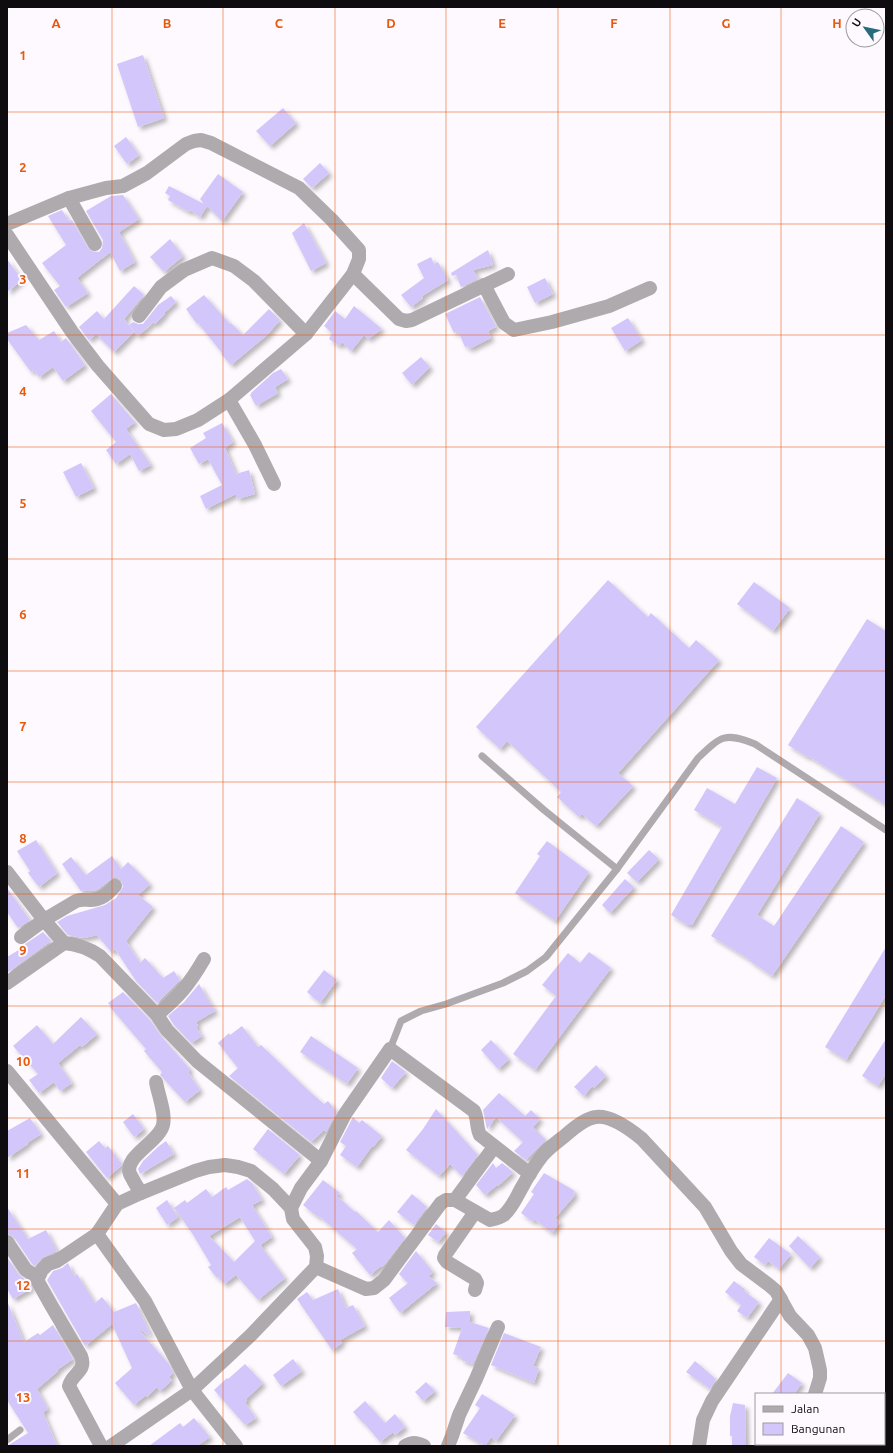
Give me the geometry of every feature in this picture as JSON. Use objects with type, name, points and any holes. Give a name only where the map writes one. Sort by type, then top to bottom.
[{"type":"street","points":[[7,224],[69,198],[106,188],[123,186],[148,173],[186,144],[201,140],[211,143],[299,188],[332,220],[358,250],[359,259],[353,274],[306,334],[229,400],[198,420],[176,428],[164,430],[149,424],[98,366],[72,332],[7,235]]},
{"type":"street","points":[[69,198],[95,244]]},
{"type":"street","points":[[139,316],[161,287],[184,270],[212,258],[234,266],[254,281],[306,334]]},
{"type":"street","points":[[353,274],[399,318],[406,321],[412,320],[508,274]]},
{"type":"street","points":[[484,285],[504,323],[514,330],[552,322],[609,306],[650,288]]},
{"type":"street","points":[[229,400],[255,445],[274,484]]},
{"type":"street","points":[[7,872],[64,943]]},
{"type":"street","points":[[21,937],[44,920],[76,901],[96,900],[109,893],[115,886]]},
{"type":"street","points":[[7,983],[64,943],[76,944],[90,948],[100,956],[157,1015],[167,1030],[197,1061],[321,1161]]},
{"type":"street","points":[[157,1015],[185,989],[204,960]]},
{"type":"street","points":[[291,1208],[301,1188],[321,1161],[345,1114],[390,1049],[474,1111],[476,1115],[477,1128],[480,1135],[530,1174]]},
{"type":"street","points":[[7,1071],[117,1204]]},
{"type":"street","points":[[141,1193],[129,1173],[135,1156],[153,1140],[163,1125],[163,1115],[156,1082]]},
{"type":"street","points":[[316,1267],[366,1289],[374,1288],[384,1280],[441,1203],[446,1200],[455,1200],[490,1220],[496,1219],[504,1215],[510,1208],[543,1155],[578,1125],[596,1116],[612,1119],[642,1138],[705,1207],[740,1264],[769,1285],[778,1294],[790,1316],[808,1335],[815,1348],[820,1378],[815,1393]]},
{"type":"street","points":[[455,1200],[494,1147]]},
{"type":"street","points":[[37,1280],[42,1270],[48,1264],[58,1261],[97,1234],[117,1204],[195,1171],[225,1165],[251,1171],[273,1189],[291,1208],[293,1219],[315,1247],[317,1256],[316,1267],[251,1335],[192,1390],[111,1446]]},
{"type":"street","points":[[475,1212],[444,1258],[447,1262],[475,1279],[477,1283],[475,1290]]},
{"type":"street","points":[[97,1234],[145,1301],[192,1390],[236,1446]]},
{"type":"street","points":[[7,1242],[26,1270],[37,1280],[81,1356],[83,1362],[82,1368],[72,1379],[69,1386],[101,1446]]},
{"type":"street","points":[[699,1446],[703,1420],[712,1401],[780,1299]]},
{"type":"street","points":[[448,1446],[459,1415],[498,1327]]},
{"type":"street","points":[[405,1446],[413,1442],[424,1446]]},
{"type":"lane","points":[[390,1049],[401,1020],[420,1011],[446,1004],[503,983],[527,971],[546,957],[617,869],[698,758],[713,744],[726,737],[738,737],[755,744],[886,830]]},
{"type":"lane","points":[[482,756],[544,810],[617,869]]},
{"type":"lane","points":[[7,1440],[20,1430]]},
{"type":"building","points":[[143,55],[164,118],[138,127],[117,64]]},
{"type":"building","points":[[283,108],[296,123],[270,146],[256,131]]},
{"type":"building","points":[[126,137],[139,155],[127,164],[114,146]]},
{"type":"building","points":[[320,163],[329,173],[312,188],[303,179]]},
{"type":"building","points":[[218,174],[243,192],[222,221],[207,206],[200,217],[190,210],[189,212],[168,200],[170,196],[165,193],[169,186],[204,204],[200,199]]},
{"type":"building","points":[[123,195],[139,219],[119,232],[135,262],[120,271],[110,252],[77,278],[88,293],[66,307],[54,290],[60,286],[42,263],[66,245],[48,216],[62,210],[69,221],[72,220],[88,248],[91,251],[99,252],[102,248],[103,240],[86,211],[111,196]]},
{"type":"building","points":[[304,223],[326,263],[311,271],[292,233]]},
{"type":"building","points":[[170,239],[183,256],[164,272],[150,257]]},
{"type":"building","points":[[488,250],[493,265],[473,270],[478,279],[461,287],[456,275],[452,276],[451,273]]},
{"type":"building","points":[[431,257],[434,264],[438,262],[448,280],[422,296],[423,298],[411,307],[401,295],[424,278],[417,264]]},
{"type":"building","points":[[7,259],[22,280],[7,292]]},
{"type":"building","points":[[545,278],[553,294],[535,303],[527,287]]},
{"type":"building","points":[[134,286],[144,295],[124,319],[134,332],[114,352],[96,334],[89,340],[79,327],[97,311],[104,319]]},
{"type":"building","points":[[204,295],[230,324],[231,323],[243,335],[269,309],[280,320],[267,335],[231,365],[186,309]]},
{"type":"building","points":[[171,296],[176,302],[155,324],[153,322],[138,336],[129,325],[133,322],[143,324],[158,305]]},
{"type":"building","points":[[480,297],[496,327],[488,331],[491,338],[469,349],[468,346],[465,347],[458,331],[454,333],[445,314]]},
{"type":"building","points":[[354,306],[382,329],[368,339],[364,335],[351,351],[342,342],[339,346],[329,339],[332,333],[324,326],[335,311],[345,319]]},
{"type":"building","points":[[628,318],[642,340],[625,351],[611,328]]},
{"type":"building","points":[[26,325],[39,340],[54,331],[61,342],[66,338],[85,365],[63,381],[53,367],[39,377],[34,370],[31,372],[7,339],[7,333]]},
{"type":"building","points":[[421,357],[430,367],[412,385],[402,373]]},
{"type":"building","points":[[281,369],[288,379],[275,387],[278,393],[256,406],[250,395],[251,393],[273,373]]},
{"type":"building","points":[[111,394],[135,422],[126,429],[151,465],[139,471],[130,454],[116,464],[106,450],[116,442],[91,411]]},
{"type":"building","points":[[222,423],[233,442],[225,448],[236,474],[249,470],[255,494],[237,499],[236,494],[206,509],[200,496],[222,485],[208,459],[199,464],[190,448],[206,438],[203,433]]},
{"type":"building","points":[[81,463],[94,488],[76,497],[63,472]]},
{"type":"building","points":[[608,580],[648,617],[651,613],[689,648],[696,640],[719,660],[618,773],[633,786],[596,826],[582,814],[579,817],[557,797],[561,792],[507,741],[500,749],[476,727]]},
{"type":"building","points":[[754,582],[790,608],[773,631],[737,604]]},
{"type":"building","points":[[867,619],[886,631],[886,805],[788,745]]},
{"type":"building","points":[[757,767],[777,778],[692,925],[687,925],[671,915],[722,827],[694,810],[707,788],[735,804]]},
{"type":"building","points":[[797,798],[820,813],[757,915],[774,926],[841,826],[864,842],[772,976],[750,960],[711,936]]},
{"type":"building","points":[[36,840],[57,873],[39,887],[28,873],[30,871],[17,851]]},
{"type":"building","points":[[547,841],[589,872],[555,921],[515,893],[540,856],[537,854]]},
{"type":"building","points":[[649,850],[659,859],[637,882],[627,873]]},
{"type":"building","points":[[112,856],[121,869],[128,862],[150,884],[138,895],[153,907],[126,941],[140,963],[145,958],[163,978],[174,971],[180,980],[157,1003],[136,981],[115,949],[111,952],[97,935],[84,938],[68,935],[57,922],[67,916],[105,905],[116,898],[123,887],[121,880],[113,878],[97,890],[81,891],[62,864],[71,857],[86,875]]},
{"type":"building","points":[[625,879],[634,887],[610,913],[602,905]]},
{"type":"building","points":[[7,888],[30,920],[18,928],[7,912]]},
{"type":"building","points":[[43,932],[51,941],[7,973],[7,957],[25,946],[25,944]]},
{"type":"building","points":[[886,947],[886,995],[846,1060],[825,1047]]},
{"type":"building","points":[[589,952],[611,968],[535,1070],[513,1054],[556,996],[542,985],[568,953],[580,963]]},
{"type":"building","points":[[324,970],[337,980],[320,1003],[307,992]]},
{"type":"building","points":[[199,984],[215,1011],[196,1022],[198,1026],[196,1027],[202,1036],[191,1043],[174,1025],[168,1016],[184,1002]]},
{"type":"building","points":[[123,992],[150,1020],[161,1036],[190,1069],[188,1072],[200,1090],[185,1102],[160,1075],[162,1072],[144,1051],[146,1049],[110,1007],[111,1006],[108,1003]]},
{"type":"building","points":[[81,1017],[97,1034],[82,1047],[80,1045],[58,1063],[72,1083],[60,1091],[54,1082],[39,1093],[29,1080],[38,1074],[13,1046],[37,1025],[53,1044]]},
{"type":"building","points":[[242,1026],[258,1047],[261,1045],[309,1091],[324,1104],[328,1101],[337,1112],[326,1132],[324,1130],[311,1142],[229,1076],[238,1068],[218,1043],[229,1033],[230,1035]]},
{"type":"building","points":[[311,1036],[358,1068],[347,1084],[300,1052]]},
{"type":"building","points":[[886,1039],[886,1074],[878,1086],[862,1076]]},
{"type":"building","points":[[491,1040],[509,1059],[498,1069],[481,1050]]},
{"type":"building","points":[[392,1061],[406,1072],[392,1088],[381,1078]]},
{"type":"building","points":[[596,1065],[606,1076],[594,1088],[592,1086],[584,1096],[574,1087]]},
{"type":"building","points":[[499,1093],[525,1116],[531,1110],[540,1119],[533,1127],[546,1140],[526,1160],[514,1151],[523,1142],[496,1117],[487,1129],[483,1110]]},
{"type":"building","points":[[436,1109],[478,1155],[462,1176],[450,1164],[439,1176],[406,1150],[423,1129]]},
{"type":"building","points":[[133,1114],[144,1129],[134,1137],[123,1122]]},
{"type":"building","points":[[353,1117],[359,1123],[362,1120],[382,1136],[373,1147],[372,1146],[357,1167],[340,1155],[346,1146],[340,1142]]},
{"type":"building","points":[[30,1118],[41,1134],[7,1158],[7,1131]]},
{"type":"building","points":[[268,1129],[300,1155],[284,1174],[253,1149]]},
{"type":"building","points":[[99,1141],[105,1148],[108,1146],[122,1164],[107,1178],[86,1152]]},
{"type":"building","points":[[166,1141],[174,1154],[140,1174],[138,1169],[143,1161]]},
{"type":"building","points":[[493,1163],[496,1168],[502,1163],[513,1172],[498,1186],[497,1185],[485,1195],[476,1185]]},
{"type":"building","points":[[544,1173],[575,1191],[573,1193],[575,1195],[555,1218],[560,1222],[552,1233],[534,1219],[533,1222],[521,1213],[534,1194],[531,1192]]},
{"type":"building","points":[[247,1179],[252,1183],[262,1200],[252,1205],[272,1237],[260,1245],[285,1278],[258,1300],[236,1275],[224,1284],[218,1277],[217,1278],[208,1267],[211,1265],[192,1233],[174,1208],[185,1200],[187,1203],[206,1189],[212,1197],[226,1187],[228,1190]],"holes":[[[240,1217],[255,1241],[234,1262],[209,1236]]]},
{"type":"building","points":[[323,1180],[340,1193],[337,1196],[355,1212],[356,1211],[378,1232],[389,1220],[405,1238],[385,1264],[370,1275],[352,1253],[357,1249],[319,1216],[318,1217],[303,1205]]},
{"type":"building","points":[[412,1194],[427,1207],[414,1225],[397,1212]]},
{"type":"building","points":[[167,1200],[178,1217],[167,1225],[156,1208]]},
{"type":"building","points":[[7,1207],[28,1239],[46,1230],[57,1251],[42,1258],[35,1266],[32,1264],[14,1237],[7,1234]]},
{"type":"building","points":[[436,1224],[446,1232],[438,1242],[428,1235]]},
{"type":"building","points":[[798,1236],[820,1257],[810,1268],[789,1246]]},
{"type":"building","points":[[769,1238],[791,1254],[779,1269],[768,1261],[765,1265],[754,1257]]},
{"type":"building","points":[[416,1251],[433,1272],[428,1276],[437,1283],[400,1313],[389,1298],[408,1283],[399,1274]]},
{"type":"building","points":[[7,1257],[19,1275],[28,1281],[32,1288],[13,1299],[7,1289]]},
{"type":"building","points":[[68,1263],[74,1276],[77,1274],[95,1303],[102,1297],[114,1312],[136,1303],[151,1336],[137,1328],[169,1364],[173,1373],[169,1377],[172,1380],[160,1391],[157,1387],[147,1397],[146,1395],[134,1405],[115,1383],[132,1368],[112,1324],[85,1346],[47,1280],[53,1271],[62,1268]]},
{"type":"building","points":[[734,1281],[746,1290],[744,1291],[759,1302],[747,1318],[737,1311],[741,1305],[725,1292]]},
{"type":"building","points":[[338,1289],[346,1308],[353,1305],[365,1326],[340,1340],[342,1343],[332,1350],[297,1299],[307,1292],[313,1300]]},
{"type":"building","points":[[7,1301],[24,1342],[38,1333],[40,1335],[53,1325],[73,1359],[57,1370],[58,1371],[37,1389],[48,1409],[43,1412],[57,1446],[7,1446],[28,1433],[7,1400]]},
{"type":"building","points":[[470,1311],[470,1322],[489,1328],[473,1364],[461,1360],[462,1357],[453,1354],[462,1328],[445,1327],[446,1312]]},
{"type":"building","points":[[504,1333],[541,1347],[533,1366],[539,1368],[534,1383],[491,1365]]},
{"type":"building","points":[[293,1359],[302,1371],[281,1386],[273,1375]]},
{"type":"building","points":[[695,1361],[716,1379],[710,1389],[686,1372]]},
{"type":"building","points":[[245,1364],[263,1383],[246,1399],[247,1401],[245,1403],[256,1418],[245,1425],[214,1390]]},
{"type":"building","points":[[788,1373],[802,1383],[795,1393],[773,1393]]},
{"type":"building","points":[[426,1382],[435,1391],[423,1401],[415,1392]]},
{"type":"building","points":[[482,1394],[515,1415],[496,1441],[491,1437],[485,1446],[463,1433],[480,1408],[475,1405]]},
{"type":"building","points":[[365,1401],[385,1423],[395,1414],[405,1427],[395,1435],[393,1432],[380,1442],[353,1412]]},
{"type":"building","points":[[733,1403],[745,1405],[746,1445],[732,1445],[732,1436],[730,1436],[730,1416]]},
{"type":"building","points":[[194,1418],[210,1437],[197,1446],[149,1446],[180,1423],[183,1427]]}]
